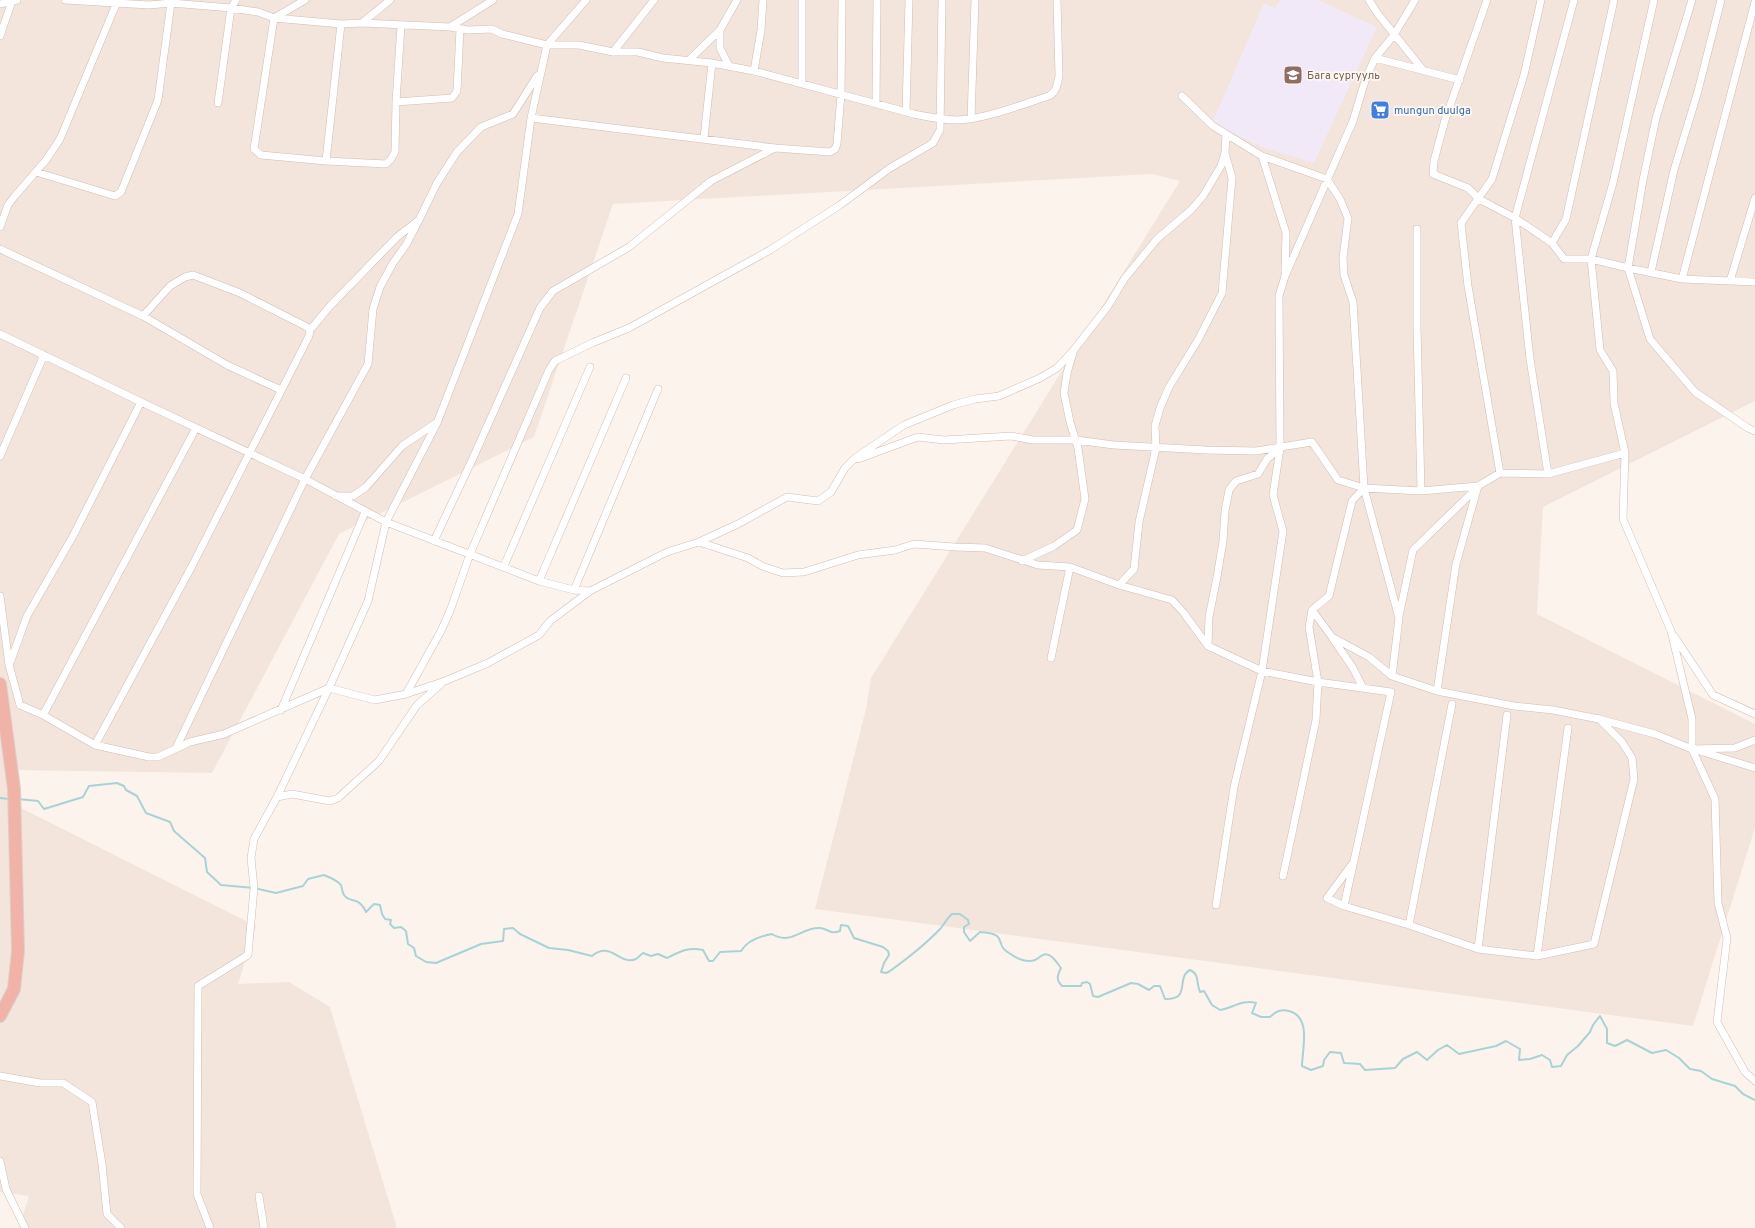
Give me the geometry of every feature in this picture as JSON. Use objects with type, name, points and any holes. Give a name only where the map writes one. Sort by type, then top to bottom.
[{"type":"highway","points":[[0,684],[16,812],[18,951],[14,989],[0,1016]]},
{"type":"street","points":[[65,0],[230,8],[258,12],[274,18],[341,24],[362,23],[450,27],[460,29],[492,29],[502,34],[547,45],[578,45],[613,52],[638,52],[663,58],[712,63],[754,71],[906,112],[940,119],[970,119],[1049,96],[1054,93],[1057,88],[1059,76],[1057,0]]},
{"type":"street","points":[[149,5],[159,0]]},
{"type":"street","points":[[218,103],[230,8],[236,0]]},
{"type":"street","points":[[274,18],[305,0]]},
{"type":"street","points":[[362,23],[390,0]]},
{"type":"street","points":[[450,27],[493,0]]},
{"type":"street","points":[[210,1228],[197,1194],[198,986],[248,955],[254,888],[251,858],[254,839],[278,797],[368,601],[386,522],[437,422],[518,214],[531,118],[547,45],[586,0]]},
{"type":"street","points":[[613,52],[654,0]]},
{"type":"street","points":[[689,60],[720,30],[737,0]]},
{"type":"street","points":[[754,71],[761,30],[763,0]]},
{"type":"street","points":[[802,0],[802,83]]},
{"type":"street","points":[[531,118],[704,138],[775,148],[830,152],[835,150],[837,144],[841,94],[842,0]]},
{"type":"street","points":[[876,104],[877,0]]},
{"type":"street","points":[[906,112],[909,0]]},
{"type":"street","points":[[406,694],[441,631],[470,554],[555,361],[592,343],[629,328],[770,250],[840,205],[890,168],[933,143],[940,130],[942,0]]},
{"type":"street","points":[[970,119],[975,0]]},
{"type":"street","points":[[1369,0],[1394,35],[1423,70]]},
{"type":"street","points":[[1216,905],[1234,787],[1262,671],[1283,530],[1273,495],[1280,448],[1279,296],[1285,276],[1353,121],[1365,82],[1375,58],[1394,35],[1416,0]]},
{"type":"street","points":[[1487,0],[1445,120],[1434,161],[1433,174],[1468,188],[1479,199],[1515,218],[1552,243],[1564,259],[1591,259],[1682,279],[1755,282]]},
{"type":"street","points":[[1500,473],[1468,286],[1461,224],[1492,179],[1524,75],[1541,0]]},
{"type":"street","points":[[1548,474],[1530,359],[1515,218],[1574,0]]},
{"type":"street","points":[[1552,243],[1566,218],[1614,0]]},
{"type":"street","points":[[1654,0],[1613,183],[1591,259],[1600,350],[1613,371],[1614,403],[1625,454],[1623,519],[1671,631],[1692,719],[1692,749],[1715,799],[1718,904],[1727,938],[1717,1022],[1745,1072],[1755,1081]]},
{"type":"street","points":[[1692,0],[1656,118],[1643,180],[1628,268],[1650,339],[1695,392],[1748,428],[1755,431]]},
{"type":"street","points":[[1651,272],[1674,170],[1698,91],[1721,0]]},
{"type":"street","points":[[0,12],[9,2]]},
{"type":"street","points":[[0,36],[9,2]]},
{"type":"street","points":[[0,226],[8,205],[46,160],[60,139],[117,2]]},
{"type":"street","points":[[1682,279],[1755,2]]},
{"type":"street","points":[[36,172],[115,196],[121,192],[158,100],[171,4]]},
{"type":"street","points":[[274,18],[254,149],[261,155],[326,161],[386,164],[391,159],[394,152],[401,25]]},
{"type":"street","points":[[326,161],[341,24]]},
{"type":"street","points":[[396,102],[452,98],[457,91],[460,29]]},
{"type":"street","points":[[720,30],[720,48],[729,66]]},
{"type":"street","points":[[1375,58],[1460,80]]},
{"type":"street","points":[[704,138],[712,63]]},
{"type":"street","points":[[176,748],[305,479],[368,364],[373,309],[380,288],[393,263],[406,245],[437,183],[457,152],[481,128],[513,114],[532,86],[542,66]]},
{"type":"street","points":[[1182,96],[1213,126],[1262,156],[1327,179],[1340,199],[1348,218],[1342,258],[1344,275],[1353,302],[1364,488],[1399,618]]},
{"type":"street","points":[[0,596],[9,665],[20,705],[43,715],[95,745],[149,757],[158,757],[190,742],[224,734],[329,688],[375,700],[406,694],[445,681],[488,663],[539,635],[550,621],[590,591],[667,552],[699,542],[738,524],[787,497],[818,501],[831,492],[845,468],[855,458],[904,425],[953,404],[999,396],[1017,389],[1057,368],[1108,306],[1125,278],[1157,239],[1191,210],[1203,196],[1221,166],[1225,153],[1226,135]]},
{"type":"street","points":[[434,541],[540,308],[552,291],[629,247],[711,181],[775,148]]},
{"type":"street","points":[[1119,585],[1134,569],[1139,522],[1156,448],[1155,426],[1160,408],[1169,387],[1198,340],[1222,293],[1232,178],[1225,153]]},
{"type":"street","points":[[1262,156],[1286,234],[1285,276]]},
{"type":"street","points":[[1730,281],[1755,198]]},
{"type":"street","points":[[95,745],[192,566],[309,336],[310,330],[331,305],[397,237],[420,218]]},
{"type":"street","points":[[1417,229],[1417,327],[1422,491]]},
{"type":"street","points":[[0,249],[143,316],[227,365],[281,390]]},
{"type":"street","points":[[143,316],[170,286],[185,277],[193,275],[240,293],[307,327],[310,330]]},
{"type":"street","points":[[0,334],[305,479],[386,522],[504,566],[539,581],[574,590],[590,591]]},
{"type":"street","points":[[1022,561],[1054,546],[1077,530],[1085,498],[1076,440],[1070,422],[1064,393],[1073,350]]},
{"type":"street","points":[[0,456],[44,355]]},
{"type":"street","points":[[504,566],[590,367]]},
{"type":"street","points":[[539,581],[626,378]]},
{"type":"street","points":[[574,590],[658,389]]},
{"type":"street","points":[[9,665],[27,616],[73,536],[141,402]]},
{"type":"street","points":[[336,496],[353,496],[366,487],[402,446],[437,422]]},
{"type":"street","points":[[43,715],[196,428]]},
{"type":"street","points":[[845,468],[862,457],[918,438],[944,440],[1011,436],[1033,440],[1076,440],[1156,448],[1256,451],[1312,442],[1338,480],[1364,488],[1422,491],[1478,486]]},
{"type":"street","points":[[1208,646],[1209,617],[1223,541],[1225,511],[1229,490],[1236,481],[1258,474],[1267,460],[1280,448]]},
{"type":"street","points":[[1392,676],[1399,618],[1413,550],[1478,486],[1500,473],[1548,474],[1625,454]]},
{"type":"street","points":[[1437,691],[1456,564],[1478,486]]},
{"type":"street","points":[[1283,876],[1316,720],[1318,682],[1309,627],[1312,610],[1329,596],[1352,501],[1364,488]]},
{"type":"street","points":[[281,710],[365,512]]},
{"type":"street","points":[[699,542],[748,558],[762,566],[783,573],[804,572],[858,555],[895,550],[914,544],[985,548],[1038,565],[1070,566],[1119,585],[1172,600],[1183,612],[1208,646],[1262,671],[1318,682],[1392,692],[1344,906]]},
{"type":"street","points":[[1051,658],[1070,566]]},
{"type":"street","points":[[1312,610],[1353,668],[1363,688]]},
{"type":"street","points":[[1671,631],[1713,695],[1755,714]]},
{"type":"street","points":[[1332,637],[1369,657],[1392,676],[1437,691],[1514,706],[1553,710],[1599,719],[1655,734],[1692,749],[1755,768]]},
{"type":"street","points":[[278,797],[292,794],[330,801],[338,798],[379,760],[417,705],[445,681]]},
{"type":"street","points":[[1409,925],[1452,704]]},
{"type":"street","points":[[1478,949],[1507,715]]},
{"type":"street","points":[[1354,861],[1327,898],[1344,906],[1409,925],[1478,949],[1537,956],[1594,944],[1634,779],[1632,758],[1622,742],[1599,719]]},
{"type":"street","points":[[1537,956],[1568,728]]},
{"type":"street","points":[[1692,749],[1736,748],[1755,740]]},
{"type":"street","points":[[0,1076],[40,1083],[63,1084],[92,1102],[102,1164],[107,1214],[121,1228]]},
{"type":"street","points":[[0,1161],[6,1189],[25,1228]]},
{"type":"street","points":[[259,1196],[264,1228]]},
{"type":"shaded area","points":[[0,0],[1755,0],[1755,401],[1543,507],[1537,614],[1755,724],[1755,828],[1693,1026],[815,909],[866,709],[871,678],[1180,181],[1152,174],[613,204],[534,437],[339,534],[212,773],[11,770],[9,802],[256,926],[238,984],[289,982],[330,1007],[397,1228],[19,1228],[29,1196],[0,1192]]},
{"type":"shaded area","name":"Бага сургууль","points":[[1280,0],[1318,0],[1377,27],[1314,163],[1264,148],[1212,123],[1264,3],[1275,8]]},
{"type":"waterway","points":[[18,799],[38,801],[44,809],[83,797],[89,786],[117,783],[124,786],[126,790],[137,796],[146,813],[170,822],[174,831],[205,858],[207,872],[221,885],[254,888],[276,893],[303,886],[308,879],[324,875],[340,884],[346,898],[360,903],[366,912],[374,904],[380,905],[385,919],[391,920],[390,924],[394,928],[401,927],[406,931],[408,944],[414,948],[416,956],[426,962],[436,963],[481,944],[503,941],[504,929],[513,928],[520,934],[549,948],[568,950],[592,956],[604,951],[630,960],[636,959],[643,953],[651,956],[658,954],[667,958],[689,949],[693,949],[703,950],[709,961],[713,961],[720,952],[741,951],[747,944],[763,936],[772,934],[785,938],[813,928],[837,932],[840,931],[841,925],[848,926],[854,938],[883,947],[888,951],[889,955],[881,972],[886,973],[923,945],[941,928],[952,914],[960,914],[968,920],[969,924],[964,927],[964,932],[970,941],[980,932],[989,933],[998,937],[1004,950],[1021,960],[1032,961],[1046,954],[1051,956],[1061,968],[1058,978],[1062,986],[1081,986],[1082,983],[1087,982],[1090,984],[1093,996],[1098,997],[1131,983],[1138,984],[1149,990],[1154,986],[1160,986],[1165,999],[1173,998],[1178,996],[1181,992],[1184,978],[1190,970],[1197,977],[1200,992],[1204,991],[1212,1005],[1220,1010],[1242,1003],[1251,1002],[1256,1003],[1252,1013],[1261,1017],[1270,1017],[1281,1010],[1296,1014],[1301,1020],[1304,1035],[1302,1066],[1311,1070],[1323,1066],[1324,1060],[1330,1052],[1341,1053],[1344,1063],[1360,1064],[1365,1070],[1395,1068],[1403,1059],[1417,1052],[1427,1060],[1438,1050],[1447,1045],[1459,1054],[1496,1046],[1506,1041],[1520,1049],[1519,1060],[1530,1059],[1542,1055],[1550,1060],[1552,1067],[1561,1066],[1567,1055],[1578,1046],[1590,1032],[1600,1016],[1607,1029],[1607,1043],[1615,1046],[1627,1040],[1652,1053],[1666,1050],[1679,1058],[1690,1069],[1701,1071],[1712,1079],[1735,1086],[1743,1094],[1755,1100]]},
{"type":"waterway","points":[[0,798],[9,799]]},
{"type":"place","name":"Бага сургууль","points":[[1293,75]]},
{"type":"place","name":"mungun duulga","points":[[1380,110]]}]
